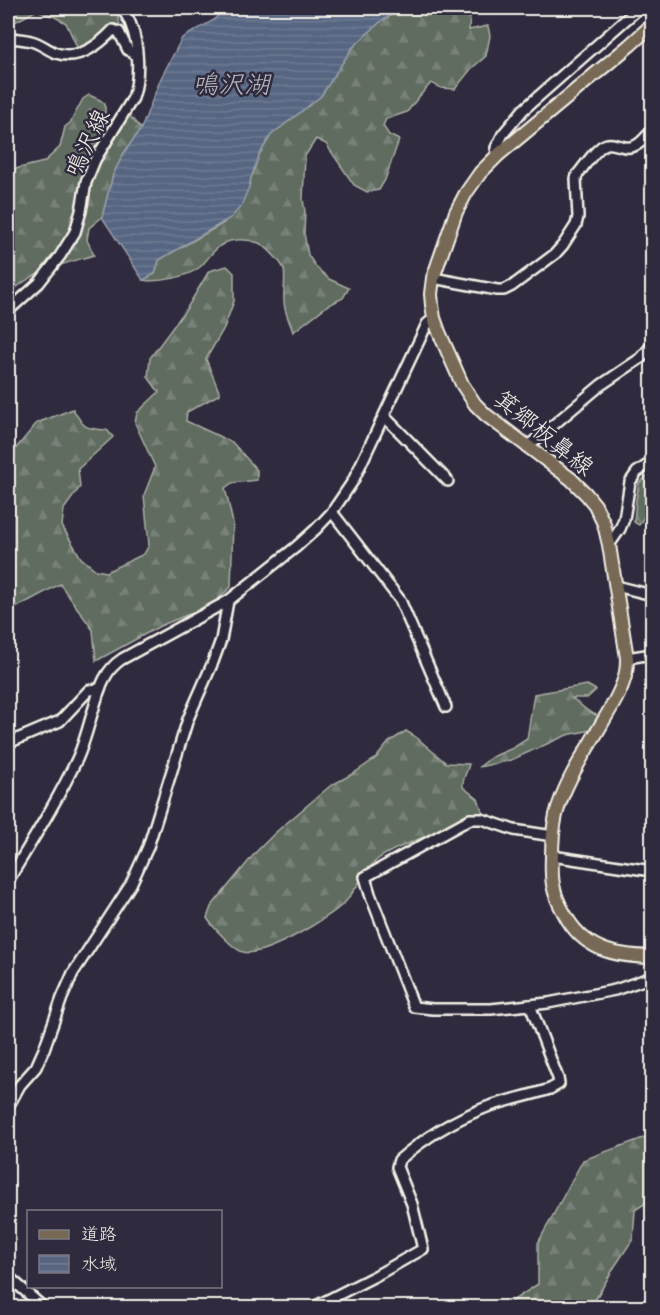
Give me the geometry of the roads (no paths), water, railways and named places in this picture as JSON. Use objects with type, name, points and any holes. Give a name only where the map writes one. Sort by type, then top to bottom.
[{"type":"main road","name":"箕郷板鼻線","points":[[652,25],[498,155],[480,173],[456,212],[433,278],[431,294],[434,318],[458,376],[471,398],[486,415],[565,474],[586,494],[600,514],[609,545],[616,586],[627,657],[626,675],[620,691],[574,773],[559,805],[554,824],[551,879],[562,911],[577,932],[588,942],[609,952],[634,957],[652,957]]},
{"type":"street","name":"鳴沢線","points":[[8,311],[39,283],[75,232],[86,182],[95,160],[133,98],[138,66],[131,24],[122,8]]},
{"type":"street","points":[[498,155],[496,148],[503,134],[523,110],[639,8]]},
{"type":"street","points":[[8,37],[31,41],[67,56],[81,54],[103,40],[113,30],[119,32],[128,50],[136,56]]},
{"type":"street","points":[[433,278],[497,290],[504,290],[512,286],[555,254],[572,232],[578,217],[577,175],[600,147],[610,143],[633,148],[652,130]]},
{"type":"street","points":[[8,881],[74,765],[106,673],[113,664],[228,601],[296,547],[332,512],[353,481],[427,324],[434,318]]},
{"type":"street","points":[[526,447],[601,386],[641,358],[652,345]]},
{"type":"street","points":[[384,416],[448,481]]},
{"type":"street","points":[[609,545],[624,519],[630,482],[637,472],[652,462]]},
{"type":"street","points":[[332,512],[400,600],[446,707]]},
{"type":"street","points":[[616,586],[652,595]]},
{"type":"street","points":[[8,1107],[20,1085],[36,1066],[73,973],[131,884],[140,866],[188,719],[221,640],[228,601]]},
{"type":"street","points":[[627,657],[652,654]]},
{"type":"street","points":[[8,743],[60,721],[89,690],[100,689]]},
{"type":"street","points":[[553,836],[514,830],[482,819],[470,819],[365,877],[414,1007],[452,1010],[530,1005],[615,990],[652,976]]},
{"type":"street","points":[[552,856],[652,871]]},
{"type":"street","points":[[312,1308],[423,1249],[412,1204],[397,1167],[399,1160],[422,1142],[470,1114],[550,1089],[559,1084],[530,1005]]},
{"type":"street","points":[[8,1276],[44,1308]]},
{"type":"water","name":"鳴沢湖","points":[[224,8],[416,8],[393,14],[380,22],[352,48],[321,96],[271,135],[259,155],[241,206],[232,217],[159,260],[155,274],[143,280],[102,217],[113,175],[124,153],[141,129],[161,78],[182,38],[214,20]]}]
